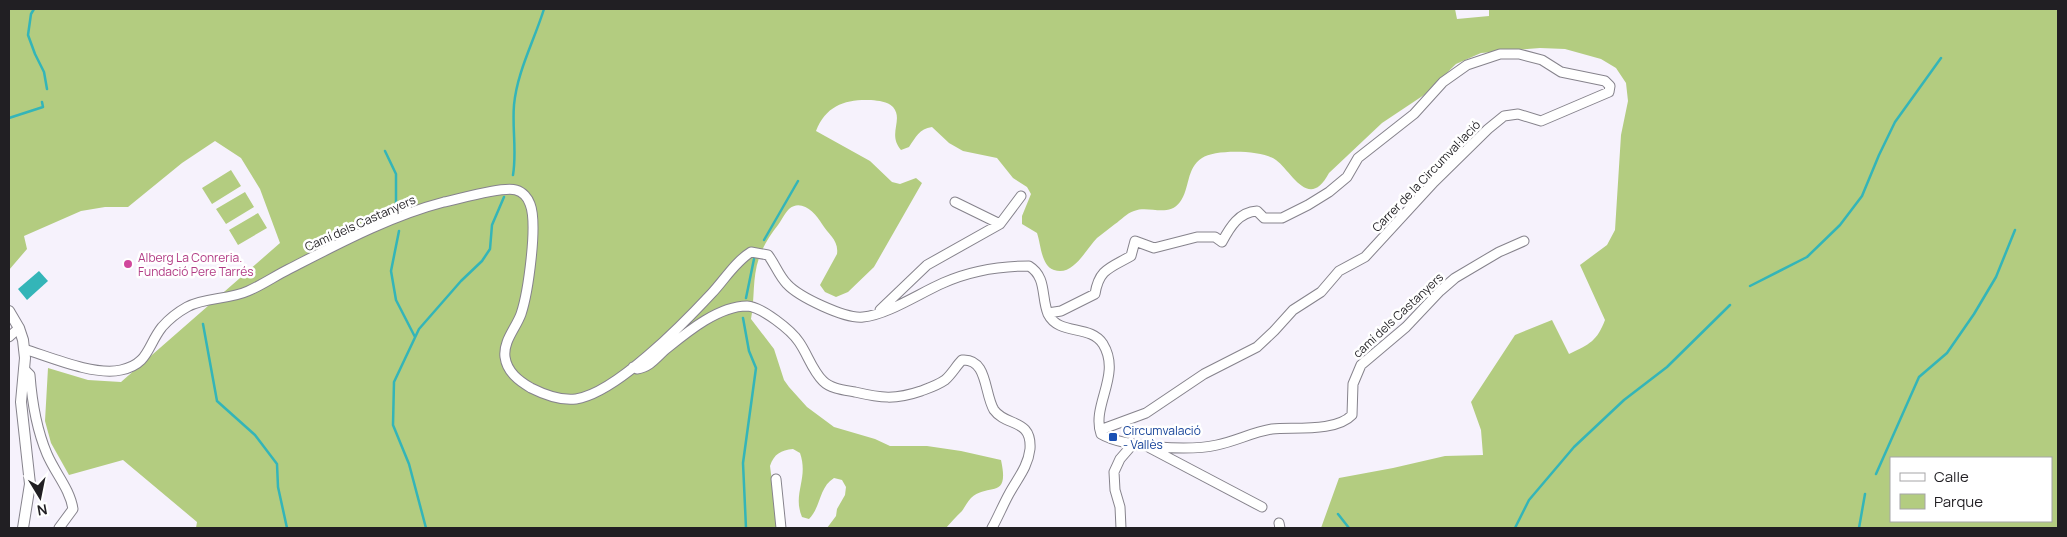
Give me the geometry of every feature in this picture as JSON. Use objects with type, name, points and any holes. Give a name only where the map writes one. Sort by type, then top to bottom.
[{"type":"street","name":"Carrer de la Circumval·lació","points":[[1048,313],[1067,308],[1094,294],[1097,279],[1103,273],[1131,256],[1135,241],[1154,248],[1197,236],[1215,237],[1222,242],[1232,225],[1248,212],[1256,211],[1264,218],[1282,218],[1308,205],[1329,192],[1347,177],[1358,158],[1414,114],[1443,82],[1467,65],[1500,54],[1519,54],[1542,60],[1561,72],[1605,81],[1610,86],[1608,92],[1541,122],[1518,114],[1504,116],[1488,129],[1434,182],[1365,258],[1339,272],[1321,292],[1292,310],[1257,347],[1204,374],[1146,413],[1100,430]]},
{"type":"street","name":"Camí dels Castanyers","points":[[24,349],[87,368],[112,372],[122,370],[141,362],[162,327],[186,307],[195,303],[232,297],[246,292],[370,230],[426,207],[504,190],[515,190],[525,195],[531,205],[532,226],[531,259],[524,300],[521,313],[505,348],[505,359],[509,370],[517,378],[537,391],[555,398],[568,400],[587,397],[603,389],[633,367],[698,308],[740,259],[751,252],[768,255],[786,282],[802,295],[855,317],[877,314]]},
{"type":"street","points":[[877,314],[927,265],[1000,224],[1021,196]]},
{"type":"street","points":[[955,202],[1000,224]]},
{"type":"street","name":"camí dels Castanyers","points":[[1100,430],[1101,434],[1107,437],[1133,444],[1199,447],[1218,445],[1255,432],[1270,429],[1306,428],[1347,421],[1352,415],[1353,384],[1361,365],[1406,327],[1455,278],[1499,252],[1524,241]]},
{"type":"street","points":[[877,314],[944,282],[979,271],[1029,266],[1034,269],[1041,280],[1048,313],[1054,322],[1064,327],[1091,333],[1098,338],[1106,351],[1109,381],[1098,417],[1100,430]]},
{"type":"street","points":[[633,367],[637,369],[651,364],[696,325],[730,310],[748,306],[764,312],[798,340],[816,373],[830,386],[838,388],[891,399],[900,398],[930,388],[945,380],[962,360],[973,361],[982,372],[993,409],[1002,416],[1021,425],[1029,440],[1030,448],[1025,468],[1009,493],[992,528]]},
{"type":"street","points":[[9,311],[19,328],[24,349],[21,402],[30,484],[23,528]]},
{"type":"street","points":[[9,337],[19,328]]},
{"type":"street","points":[[24,369],[30,375],[32,409],[47,454],[72,500],[73,510],[59,528]]},
{"type":"street","points":[[1121,528],[1120,507],[1115,490],[1114,472],[1120,459],[1133,444]]},
{"type":"street","points":[[1145,446],[1262,507]]},
{"type":"street","points":[[776,478],[781,528]]},
{"type":"green space","points":[[9,9],[1455,9],[1457,19],[1489,16],[1489,9],[2058,9],[2058,528],[1321,528],[1339,478],[1445,456],[1483,455],[1481,430],[1471,402],[1515,335],[1552,320],[1569,354],[1592,341],[1599,333],[1605,320],[1580,265],[1607,245],[1615,230],[1621,135],[1628,101],[1626,83],[1616,68],[1601,59],[1565,49],[1540,48],[1481,53],[1456,64],[1424,95],[1382,123],[1329,173],[1322,184],[1315,189],[1308,189],[1301,185],[1276,160],[1261,154],[1228,152],[1208,155],[1193,167],[1183,197],[1175,207],[1164,210],[1146,209],[1129,213],[1097,238],[1073,266],[1061,271],[1054,270],[1046,264],[1037,233],[1022,224],[1022,216],[1031,194],[1027,187],[1013,178],[997,158],[963,151],[949,143],[932,127],[921,132],[909,147],[901,150],[895,138],[896,112],[886,102],[871,100],[853,101],[838,105],[831,110],[820,122],[816,131],[870,161],[892,182],[900,184],[916,178],[922,183],[874,267],[848,292],[836,297],[825,292],[820,285],[837,254],[835,241],[816,215],[808,208],[798,205],[789,209],[767,241],[759,258],[755,273],[751,319],[774,349],[784,380],[789,387],[807,407],[834,427],[875,439],[890,446],[927,446],[1001,460],[1003,473],[1000,486],[978,493],[971,498],[946,528],[827,528],[836,516],[837,509],[845,495],[846,487],[842,480],[834,478],[825,487],[816,509],[809,519],[802,517],[799,508],[799,493],[803,471],[802,462],[800,453],[793,449],[778,453],[770,466],[778,528],[196,528],[197,522],[123,460],[69,475],[51,443],[45,421],[48,368],[88,380],[121,382],[280,243],[260,189],[241,158],[215,141],[182,163],[128,207],[105,207],[81,211],[24,236],[27,249],[9,270]]},
{"type":"green space","points":[[231,170],[241,186],[212,204],[202,188]]},
{"type":"green space","points":[[245,192],[254,207],[226,224],[216,209]]},
{"type":"green space","points":[[258,213],[267,228],[238,245],[229,230]]},
{"type":"water","points":[[39,271],[48,281],[27,300],[18,289]]},
{"type":"waterway","points":[[34,9],[31,14],[28,35],[44,72],[47,89]]},
{"type":"waterway","points":[[513,175],[515,157],[514,105],[516,93],[522,69],[544,9]]},
{"type":"waterway","points":[[1750,286],[1807,257],[1840,225],[1862,196],[1895,122],[1941,58]]},
{"type":"waterway","points":[[9,118],[43,107],[42,102]]},
{"type":"waterway","points":[[385,151],[396,174],[396,207]]},
{"type":"waterway","points":[[764,240],[798,181]]},
{"type":"waterway","points":[[426,528],[409,464],[393,425],[394,382],[419,329],[461,281],[482,261],[490,249],[492,225],[504,197]]},
{"type":"waterway","points":[[1876,474],[1919,377],[1947,353],[1974,314],[1996,277],[2015,230]]},
{"type":"waterway","points":[[399,231],[391,271],[396,300],[415,337]]},
{"type":"waterway","points":[[746,298],[754,259]]},
{"type":"waterway","points":[[1515,528],[1529,500],[1574,447],[1624,400],[1667,367],[1730,305]]},
{"type":"waterway","points":[[743,318],[749,351],[756,368],[743,463],[746,528]]},
{"type":"waterway","points":[[203,324],[217,401],[255,435],[277,464],[278,487],[287,528]]},
{"type":"waterway","points":[[1859,528],[1865,494]]},
{"type":"waterway","points":[[1338,514],[1349,528]]},
{"type":"place","name":"Alberg La Conreria. Fundació Pere Tarrés","points":[[128,264]]},
{"type":"place","name":"Circumvalació - Vallès","points":[[1113,437]]}]
